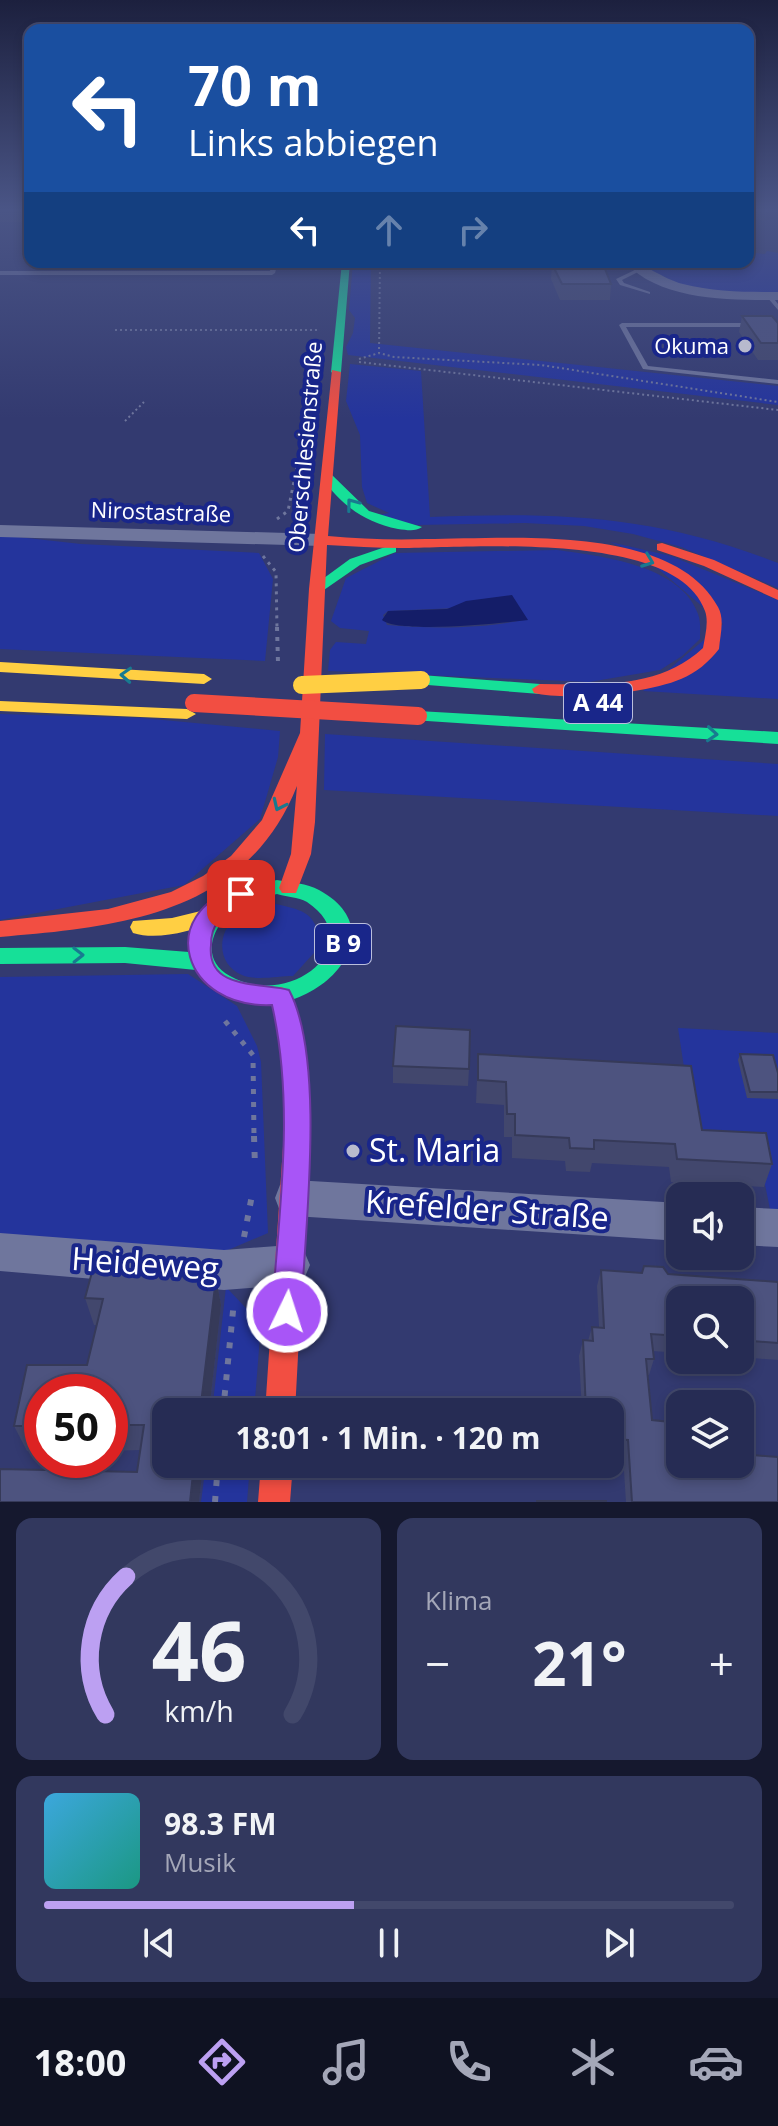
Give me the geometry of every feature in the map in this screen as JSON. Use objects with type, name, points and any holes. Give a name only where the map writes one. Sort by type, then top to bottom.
[{"type":"main road","name":"Oberschlesienstraße","points":[[316,589],[344,279]]},
{"type":"main road","points":[[327,477],[344,493],[351,507],[370,520],[406,527],[478,530]]},
{"type":"main road","points":[[321,540],[357,535],[562,530],[630,539],[700,559],[778,596]]},
{"type":"main road","points":[[321,540],[356,545],[553,544],[625,553],[660,565],[695,588],[710,605],[715,626],[710,649],[697,663],[678,675],[645,685],[581,690],[420,686]]},
{"type":"main road","points":[[289,888],[303,841],[316,589],[360,559],[413,545]]},
{"type":"main road","points":[[0,667],[211,680]]},
{"type":"main road","name":"A 44","points":[[295,685],[420,686],[637,705]]},
{"type":"main road","name":"A 44","points":[[0,690],[190,708],[413,722],[778,738]]},
{"type":"main road","points":[[0,706],[190,708]]},
{"type":"main road","points":[[0,929],[119,915],[168,901],[213,879],[251,850],[263,834],[278,808],[309,733]]},
{"type":"main road","name":"B 9","points":[[201,962],[220,984],[238,993],[259,997],[281,996],[304,989],[323,977],[337,962],[343,945],[342,928],[335,913],[322,900],[289,888],[251,890],[223,903],[209,917]]},
{"type":"main road","points":[[0,929],[160,927],[209,917]]},
{"type":"main road","points":[[0,956],[125,955],[201,962],[198,945],[201,930],[209,917]]},
{"type":"main road","points":[[281,996],[292,1043],[297,1085],[294,1198],[281,1398]]},
{"type":"main road","points":[[274,1502],[276,1478]]},
{"type":"street","points":[[666,279],[687,288],[775,300]]},
{"type":"street","name":"Nirostastraße","points":[[0,531],[321,540]]},
{"type":"street","name":"Krefelder Straße","points":[[294,1198],[666,1221]]},
{"type":"street","points":[[754,1227],[778,1228]]},
{"type":"street","name":"Heideweg","points":[[0,1252],[237,1270],[290,1265]]},
{"type":"lane","points":[[619,279],[622,284],[648,293]]},
{"type":"lane","points":[[778,325],[622,325],[645,368],[778,382]]},
{"type":"path","points":[[379,353],[380,279]]},
{"type":"path","points":[[115,330],[325,330]]},
{"type":"path","points":[[778,402],[541,365],[394,357],[379,353],[364,355],[355,362],[778,410]]},
{"type":"path","points":[[125,421],[144,402]]},
{"type":"path","points":[[224,1398],[237,1270]]},
{"type":"path","points":[[215,1502],[217,1478]]},
{"type":"shaded area","points":[[352,279],[371,279],[370,343],[778,386],[778,405],[348,355],[346,347],[353,333],[355,318],[349,310]]},
{"type":"shaded area","points":[[778,279],[778,294],[705,290],[670,280]]},
{"type":"shaded area","points":[[350,364],[421,371],[430,517],[522,515],[648,526],[733,547],[778,563],[778,588],[681,547],[633,534],[584,526],[525,523],[417,525],[374,516],[389,513],[367,503],[362,487],[360,435],[346,401]]},
{"type":"shaded area","points":[[0,535],[81,544],[259,553],[273,579],[265,661],[0,649]]},
{"type":"shaded area","points":[[610,542],[671,556],[778,600],[778,699],[643,691],[723,624],[643,556]]},
{"type":"shaded area","points":[[557,550],[638,566],[675,584],[689,597],[699,617],[700,639],[682,656],[660,670],[589,682],[328,671],[330,650],[336,642],[366,644],[369,631],[340,628],[331,621],[346,578],[395,553]],"holes":[[[455,608],[527,619],[476,626],[421,627],[387,625],[383,615],[388,611]]]},
{"type":"shaded area","points":[[512,595],[528,620],[429,627],[392,624],[382,620],[388,611],[447,609],[466,601]]},
{"type":"shaded area","points":[[0,714],[142,718],[280,731],[278,757],[260,819],[184,885],[0,920]]},
{"type":"shaded area","points":[[325,734],[778,764],[778,816],[324,790]]},
{"type":"shaded area","points":[[276,904],[308,915],[316,926],[322,944],[293,976],[260,978],[242,975],[224,957],[225,933],[235,918],[244,912]]},
{"type":"shaded area","points":[[188,974],[237,1006],[257,1046],[261,1062],[268,1233],[228,1250],[203,1252],[0,1234],[0,977]]},
{"type":"shaded area","points":[[678,1028],[778,1033],[778,1215],[771,1214],[759,1155],[697,1152]]},
{"type":"shaded area","points":[[226,1287],[261,1324],[255,1398],[214,1398]]},
{"type":"shaded area","points":[[204,1478],[249,1478],[247,1502],[201,1502]]},
{"type":"building","points":[[560,279],[609,279],[611,284],[562,284]]},
{"type":"building","points":[[742,316],[772,316],[778,323],[778,343],[761,343]]},
{"type":"building","points":[[396,1026],[470,1030],[469,1069],[393,1066]]},
{"type":"building","points":[[478,1054],[691,1066],[702,1130],[766,1133],[772,1164],[677,1159],[675,1144],[594,1140],[594,1149],[570,1148],[569,1138],[515,1135],[515,1114],[507,1114],[506,1082],[478,1080]]},
{"type":"building","points":[[740,1054],[773,1055],[778,1073],[778,1092],[750,1092]]},
{"type":"building","points":[[644,1266],[663,1267],[668,1274],[778,1282],[778,1343],[754,1341],[754,1286],[666,1286],[666,1335],[651,1334],[654,1359],[646,1359],[652,1420],[666,1422],[666,1478],[754,1478],[754,1455],[778,1457],[778,1502],[632,1502],[628,1440],[624,1440],[624,1398],[585,1398],[583,1340],[593,1341],[592,1327],[604,1328],[601,1270],[642,1273]]},
{"type":"building","points":[[92,1272],[216,1278],[202,1398],[152,1398],[152,1478],[193,1478],[190,1502],[0,1502],[0,1469],[24,1470],[24,1478],[128,1478],[128,1472],[137,1472],[144,1425],[128,1425],[128,1374],[25,1374],[27,1365],[87,1365],[103,1299],[85,1298]]},
{"type":"building","points":[[24,1379],[24,1426],[14,1426]]},
{"type":"building","points":[[606,1501],[606,1502],[537,1502]]},
{"type":"traffic: fast","points":[[336,372],[344,279]]},
{"type":"traffic: fast","points":[[327,477],[364,514],[384,522],[415,527]]},
{"type":"traffic: fast","points":[[316,589],[355,562],[391,549]]},
{"type":"traffic: fast","points":[[421,680],[540,689]]},
{"type":"traffic: fast","points":[[418,716],[778,738]]},
{"type":"traffic: fast","points":[[277,887],[313,896],[335,914],[341,935],[336,956],[322,975],[300,989],[274,996],[246,994],[218,981],[209,972],[203,963],[200,942],[208,922],[231,901],[277,887]]},
{"type":"traffic: fast","points":[[0,956],[125,955],[201,962]]},
{"type":"traffic: slow","points":[[0,667],[204,679]]},
{"type":"traffic: slow","points":[[302,685],[421,680]]},
{"type":"traffic: slow","points":[[0,706],[187,714]]},
{"type":"traffic: slow","points":[[141,927],[172,926],[209,917]]},
{"type":"traffic: jam","points":[[289,888],[301,854],[305,822],[316,589],[336,372]]},
{"type":"traffic: jam","points":[[321,540],[390,544],[521,542],[616,551],[657,562],[690,581],[711,607],[714,623],[711,649],[690,668],[673,677],[616,688],[540,689]]},
{"type":"traffic: jam","points":[[662,547],[709,563],[778,596]]},
{"type":"traffic: jam","points":[[194,703],[418,716]]},
{"type":"traffic: jam","points":[[0,929],[72,922],[144,909],[210,882],[239,861],[271,822],[309,733]]},
{"type":"traffic: jam","points":[[281,996],[295,1061],[297,1132],[281,1398]]},
{"type":"traffic: jam","points":[[274,1502],[276,1478]]},
{"type":"place","name":"Okuma","points":[[745,346]]},
{"type":"place","name":"St. Maria","points":[[353,1151]]},
{"type":"route","points":[[241,894],[223,903],[209,917],[201,930],[198,945],[201,962],[220,984],[238,993],[259,997],[281,996],[292,1043],[297,1085],[287,1312]]}]
